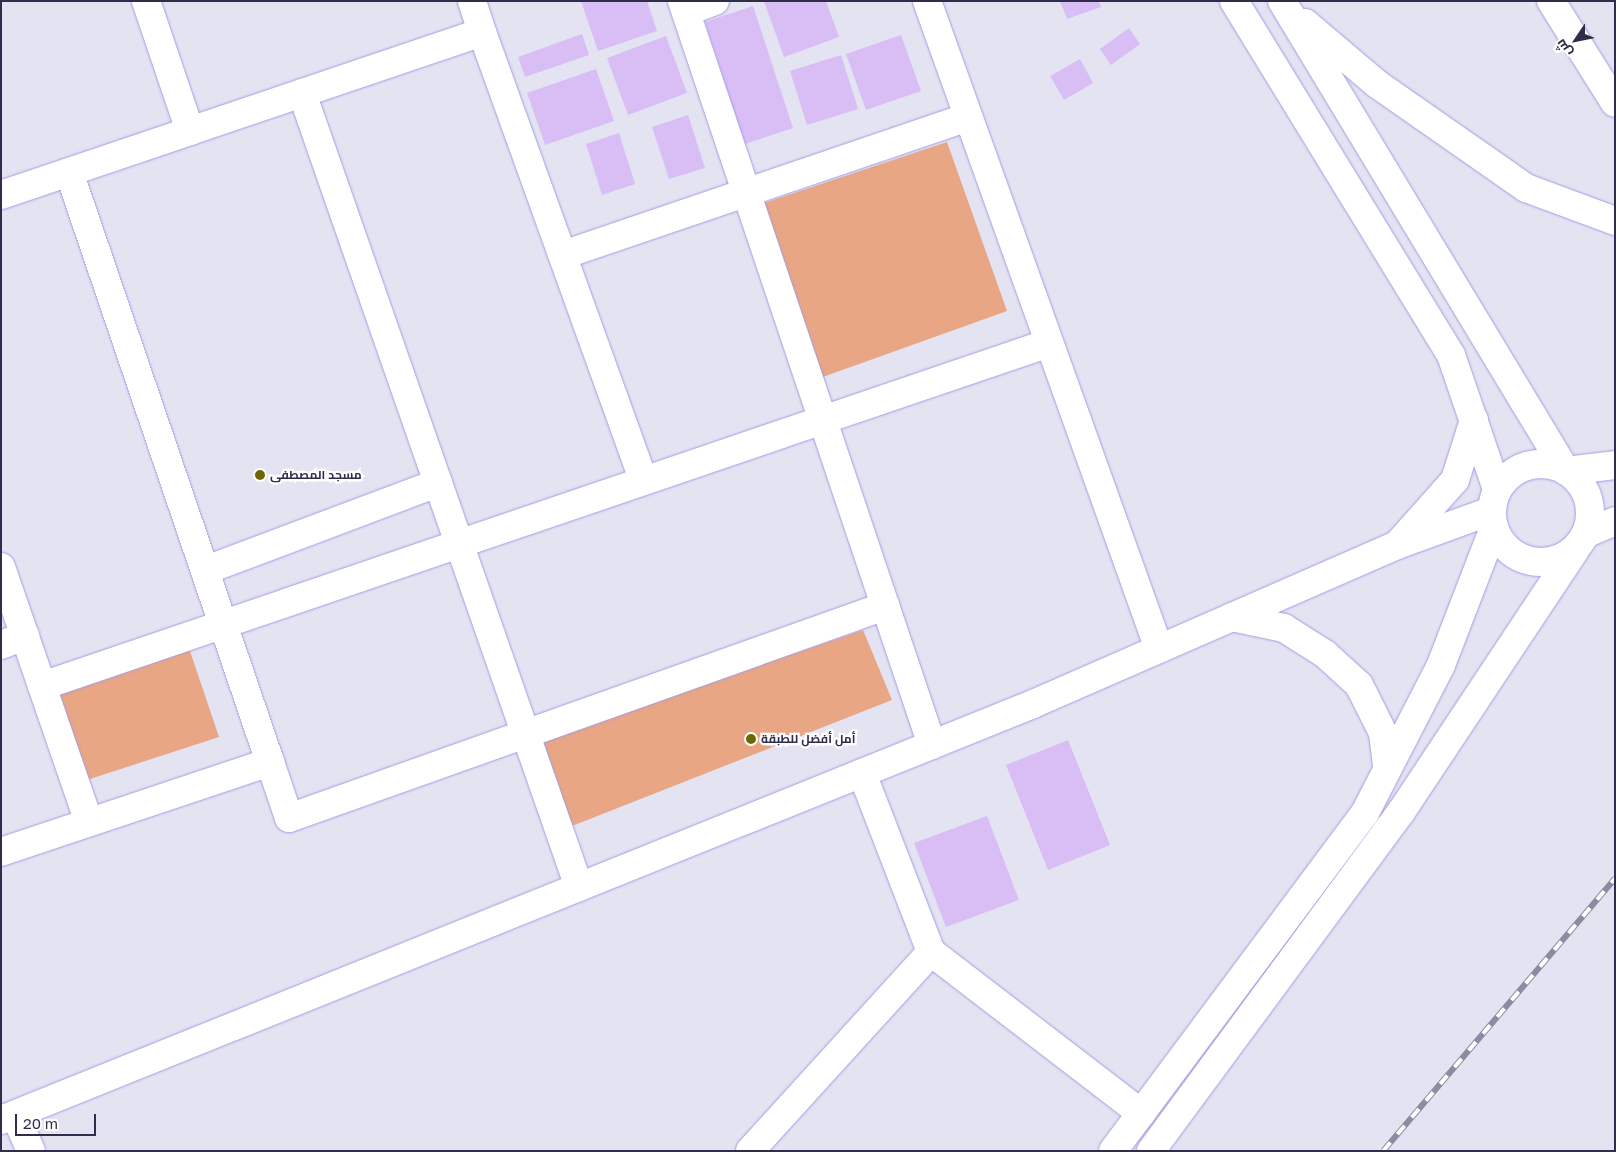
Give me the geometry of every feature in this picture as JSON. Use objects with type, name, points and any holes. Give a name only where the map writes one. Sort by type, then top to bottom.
[{"type":"street","points":[[146,1],[190,131]]},
{"type":"street","points":[[472,1],[644,482]]},
{"type":"street","points":[[715,1],[684,7],[932,745]]},
{"type":"street","points":[[927,1],[1159,649]]},
{"type":"street","points":[[1234,1],[1451,355],[1474,420],[1494,509],[1509,552],[1535,563],[1563,558],[1581,541],[1615,521]]},
{"type":"street","points":[[1551,1],[1615,103]]},
{"type":"street","points":[[1285,5],[1377,84],[1526,188],[1615,221]]},
{"type":"street","points":[[1151,1151],[1401,812],[1581,541],[1590,504],[1577,479],[1566,471],[1285,5]]},
{"type":"street","points":[[1,194],[482,32]]},
{"type":"street","points":[[302,93],[579,887]]},
{"type":"street","points":[[563,255],[746,191],[968,117]]},
{"type":"street","points":[[69,172],[289,818],[886,606]]},
{"type":"street","points":[[42,686],[1049,343]]},
{"type":"street","points":[[1397,545],[1455,480],[1474,420]]},
{"type":"street","points":[[1113,1151],[1365,813],[1441,665],[1494,509],[1508,476],[1536,464],[1566,471],[1615,466]]},
{"type":"street","points":[[206,570],[438,483]]},
{"type":"street","points":[[31,1151],[8,1117],[862,774],[1159,649],[1397,545],[1494,509]]},
{"type":"street","points":[[1,567],[13,640],[42,686],[89,822]]},
{"type":"street","points":[[1232,617],[1284,628],[1325,654],[1359,685],[1383,733],[1388,768]]},
{"type":"street","points":[[1,852],[270,762]]},
{"type":"street","points":[[862,774],[931,952],[1141,1113]]},
{"type":"street","points":[[750,1151],[931,952]]},
{"type":"shaded area","points":[[947,142],[1007,311],[820,378],[761,204]]},
{"type":"shaded area","points":[[863,630],[892,700],[572,826],[541,740]]},
{"type":"shaded area","points":[[189,648],[219,737],[87,780],[58,691]]},
{"type":"building","points":[[581,1],[647,1],[657,31],[598,51]]},
{"type":"building","points":[[764,1],[826,1],[839,37],[784,57]]},
{"type":"building","points":[[1060,1],[1099,1],[1101,7],[1067,19]]},
{"type":"building","points":[[753,6],[793,128],[745,144],[705,22]]},
{"type":"building","points":[[1129,28],[1140,44],[1111,65],[1100,49]]},
{"type":"building","points":[[582,34],[589,55],[525,77],[518,57]]},
{"type":"building","points":[[901,35],[921,91],[866,110],[846,54]]},
{"type":"building","points":[[666,36],[687,93],[628,115],[607,58]]},
{"type":"building","points":[[841,55],[858,109],[807,125],[790,71]]},
{"type":"building","points":[[1080,59],[1093,83],[1064,100],[1050,76]]},
{"type":"building","points":[[596,69],[614,121],[545,145],[527,93]]},
{"type":"building","points":[[688,115],[705,168],[669,179],[652,127]]},
{"type":"building","points":[[619,133],[635,184],[602,195],[586,144]]},
{"type":"building","points":[[1068,740],[1110,845],[1048,870],[1006,765]]},
{"type":"building","points":[[987,816],[1019,900],[946,927],[914,843]]},
{"type":"railway","points":[[1383,1151],[1615,878]]},
{"type":"place","name":"مسجد المصطفى","points":[[260,475]]},
{"type":"place","name":"أمل أفضل للطبقة","points":[[751,739]]}]
